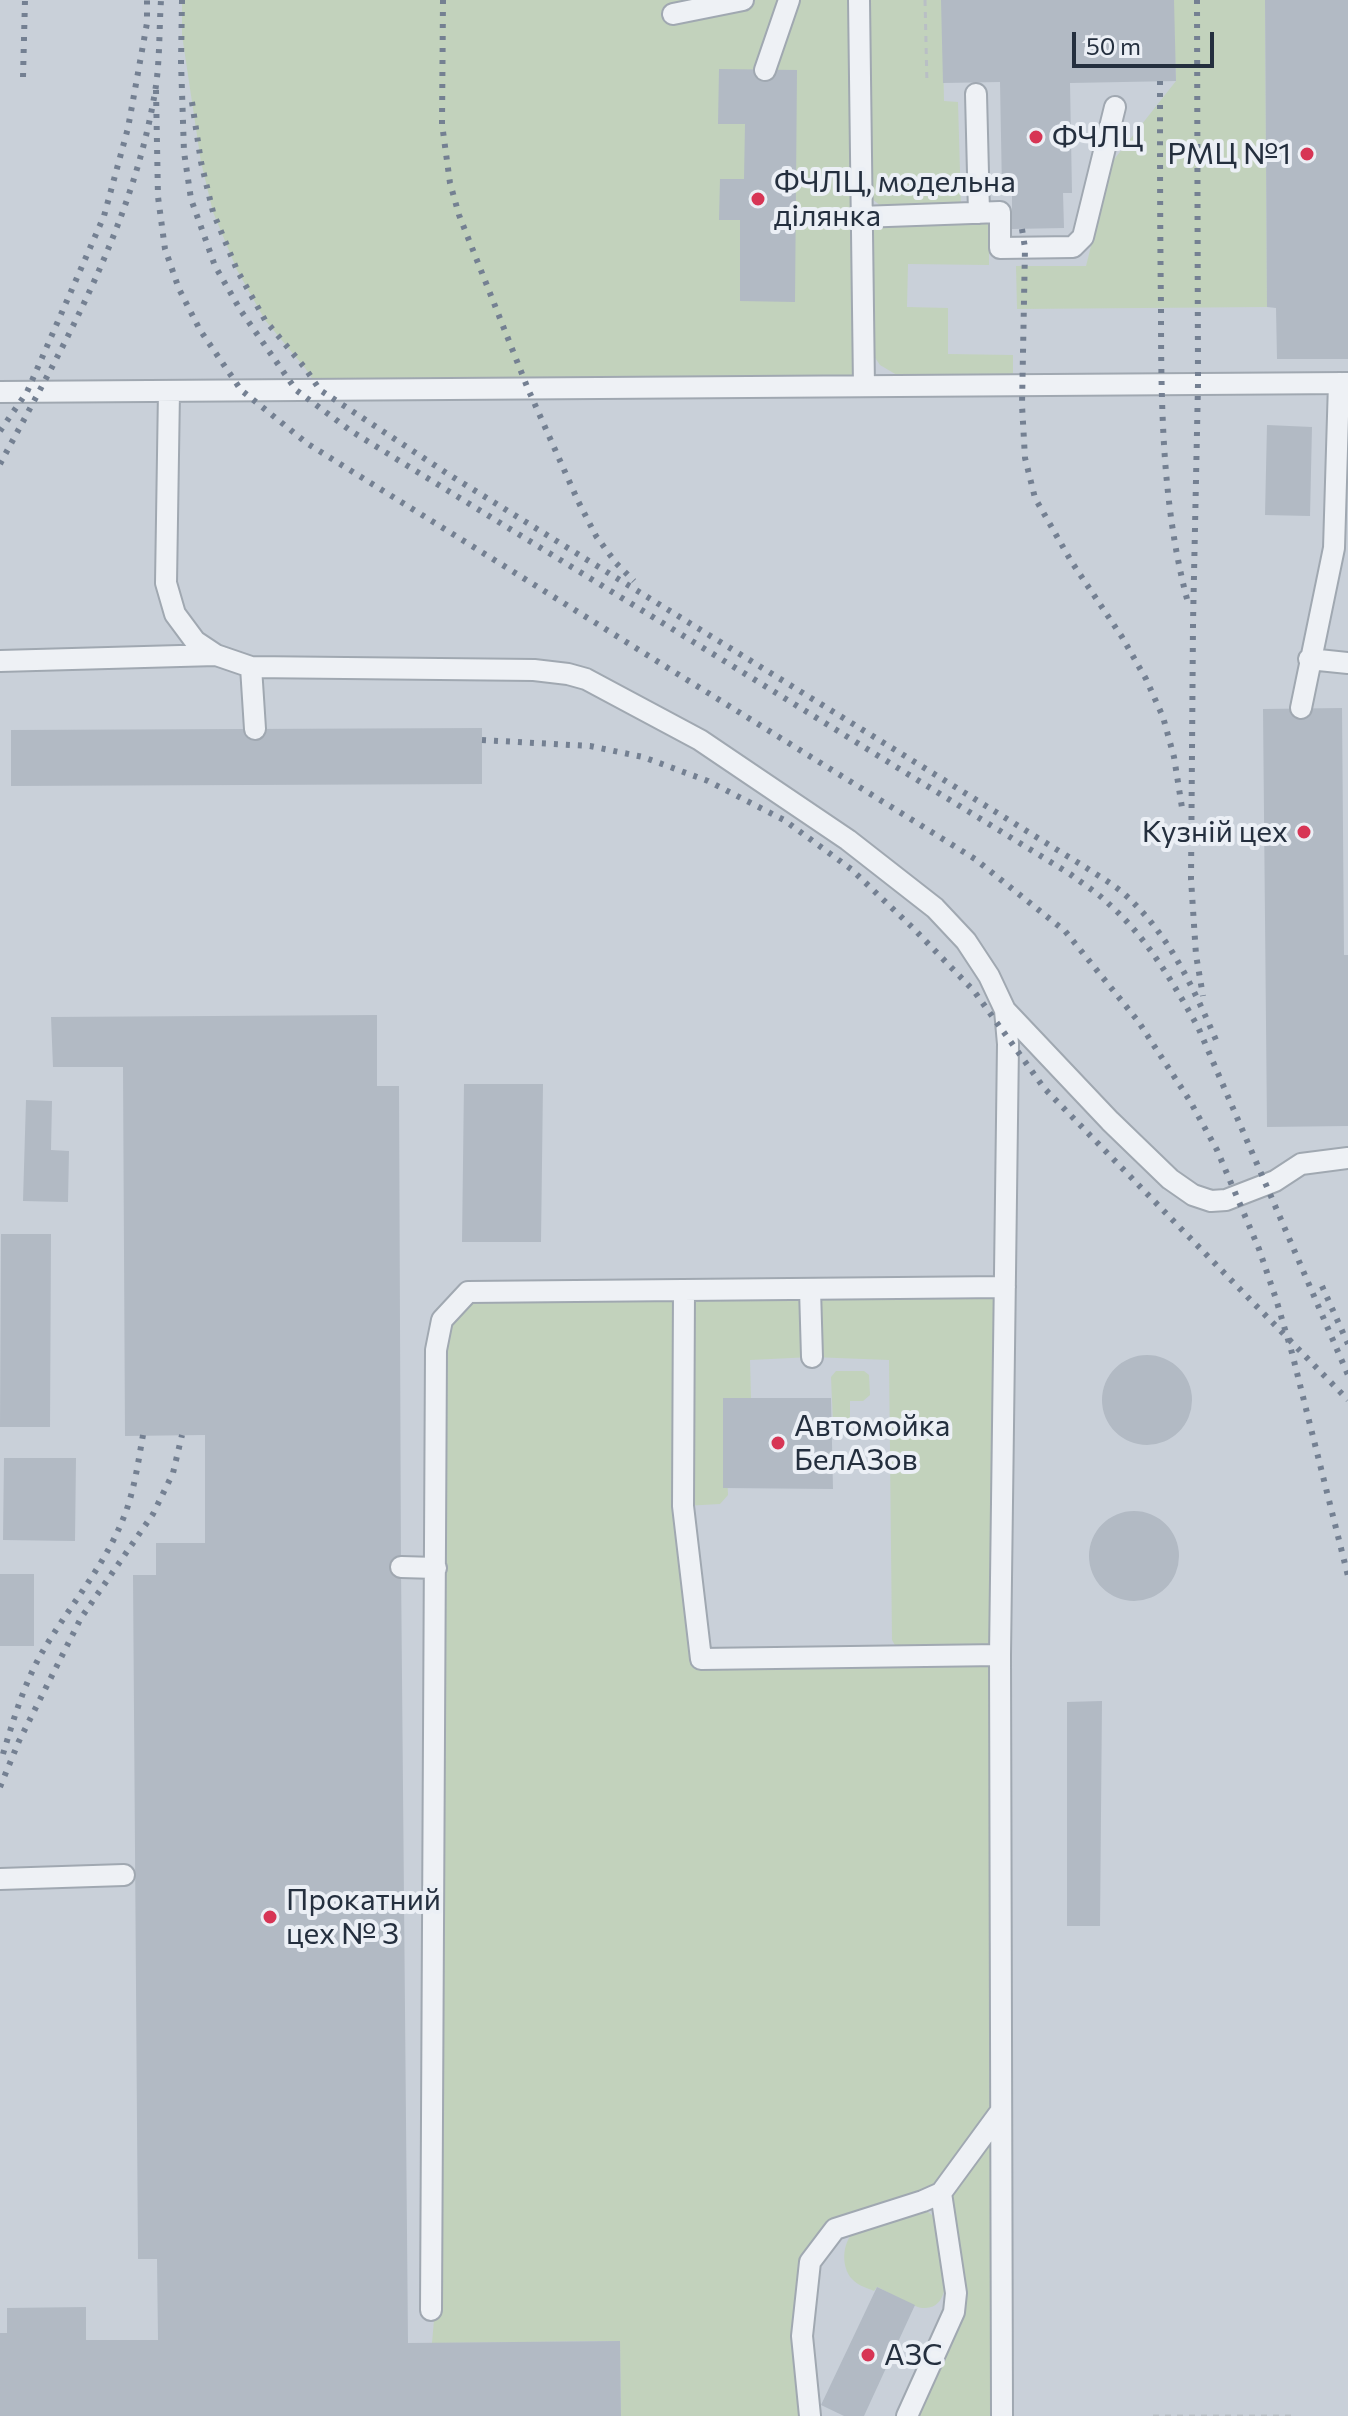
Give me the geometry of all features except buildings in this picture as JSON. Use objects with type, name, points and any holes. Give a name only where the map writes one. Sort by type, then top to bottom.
[{"type":"lane","points":[[765,70],[789,0]]},
{"type":"lane","points":[[859,0],[864,386]]},
{"type":"lane","points":[[673,14],[734,1]]},
{"type":"lane","points":[[976,94],[979,213]]},
{"type":"lane","points":[[860,217],[1000,212],[1000,248],[1073,247],[1083,237],[1115,107]]},
{"type":"lane","points":[[0,392],[1344,383],[1334,548],[1301,708]]},
{"type":"lane","points":[[169,391],[166,583],[175,614],[195,641],[216,655],[251,667],[534,670],[568,674],[600,686],[700,740],[848,840],[935,908],[966,941],[989,976],[1005,1010],[1110,1121],[1170,1179],[1193,1195],[1211,1201],[1226,1200],[1275,1181],[1301,1164],[1348,1158]]},
{"type":"lane","points":[[0,661],[216,655]]},
{"type":"lane","points":[[1309,659],[1348,663]]},
{"type":"lane","points":[[251,667],[255,729]]},
{"type":"lane","points":[[1002,2416],[1000,1655],[1008,1060],[1005,1010]]},
{"type":"lane","points":[[431,2310],[436,1350],[442,1320],[468,1292],[1005,1287]]},
{"type":"lane","points":[[810,1289],[812,1357]]},
{"type":"lane","points":[[684,1290],[683,1506],[701,1659],[1000,1655]]},
{"type":"lane","points":[[401,1567],[436,1568]]},
{"type":"lane","points":[[0,1879],[124,1875]]},
{"type":"lane","points":[[810,2416],[802,2336],[810,2262],[835,2229],[941,2193],[1001,2111]]},
{"type":"lane","points":[[907,2416],[954,2312],[956,2293],[941,2193]]},
{"type":"path","points":[[925,0],[927,84]]},
{"type":"path","points":[[1153,2416],[1296,2416]]},
{"type":"shaded area","points":[[0,0],[1348,0],[1348,2416],[0,2416]]},
{"type":"green space","points":[[182,0],[860,0],[864,386],[320,390],[265,320],[237,270],[213,212],[201,162],[182,35]]},
{"type":"green space","points":[[870,0],[942,0],[944,101],[958,102],[961,207],[885,209],[872,199]]},
{"type":"green space","points":[[1173,0],[1265,0],[1267,307],[1017,309],[1016,266],[1086,266],[1112,162],[1176,81]]},
{"type":"green space","points":[[989,219],[989,265],[908,264],[907,307],[948,308],[948,354],[1013,355],[1013,378],[897,375],[880,365],[869,349],[869,232],[881,224]]},
{"type":"green space","points":[[1005,1287],[1002,2416],[907,2416],[954,2312],[941,2194],[835,2229],[810,2262],[810,2416],[621,2416],[620,2341],[432,2343],[435,2309],[436,1350],[468,1292]],"holes":[[[812,1357],[889,1360],[892,1640],[896,1647],[700,1659],[684,1506],[720,1504],[728,1495],[723,1398],[751,1398],[750,1360]]]},
{"type":"green space","points":[[836,1371],[864,1371],[869,1375],[870,1395],[863,1401],[850,1401],[850,1423],[833,1423],[831,1377]]},
{"type":"green space","points":[[919,2211],[928,2212],[940,2221],[946,2273],[942,2298],[934,2306],[923,2308],[877,2287],[874,2291],[857,2283],[848,2274],[844,2260],[849,2239],[858,2228]]},
{"type":"railway","points":[[23,77],[25,0]]},
{"type":"railway","points":[[0,431],[27,392],[104,216],[128,128],[147,23],[147,0]]},
{"type":"railway","points":[[0,464],[93,284],[130,190],[145,141],[155,92],[161,0]]},
{"type":"railway","points":[[182,0],[184,152],[191,199],[215,266],[241,311],[296,390],[351,431],[1070,874],[1124,918],[1148,947],[1198,1027],[1348,1375]]},
{"type":"railway","points":[[443,0],[442,124],[450,183],[459,215],[528,389],[578,501],[596,536],[634,581]]},
{"type":"railway","points":[[1197,0],[1198,384],[1191,879],[1196,955],[1203,996]]},
{"type":"railway","points":[[1160,81],[1163,417],[1172,527],[1187,599]]},
{"type":"railway","points":[[156,90],[158,197],[165,249],[179,289],[200,330],[241,390],[308,444],[975,859],[1065,931],[1138,1021],[1190,1101],[1217,1150],[1259,1249],[1292,1353],[1348,1576]]},
{"type":"railway","points":[[192,102],[201,162],[213,212],[237,270],[265,320],[320,390],[448,474],[1118,889],[1153,924],[1166,942],[1216,1040]]},
{"type":"railway","points":[[1022,229],[1025,248],[1022,405],[1025,458],[1035,498],[1146,679],[1163,717],[1174,757],[1183,814]]},
{"type":"railway","points":[[482,740],[590,746],[643,757],[708,781],[784,820],[851,869],[974,991],[1044,1088],[1348,1400]]},
{"type":"railway","points":[[1322,1286],[1348,1344]]},
{"type":"railway","points":[[3,1754],[34,1668],[95,1572],[123,1519],[133,1488],[143,1435]]},
{"type":"railway","points":[[0,1787],[19,1741],[81,1618],[153,1514],[173,1473],[182,1435]]},
{"type":"place","name":"ФЧЛЦ","points":[[1036,137]]},
{"type":"place","name":"РМЦ №1","points":[[1307,154]]},
{"type":"place","name":"ФЧЛЦ, модельна ділянка","points":[[758,199]]},
{"type":"place","name":"Кузній цех","points":[[1304,832]]},
{"type":"place","name":"Автомойка БелАЗов","points":[[778,1443]]},
{"type":"place","name":"Прокатний цех № 3","points":[[270,1917]]},
{"type":"place","name":"АЗС","points":[[868,2355]]}]
